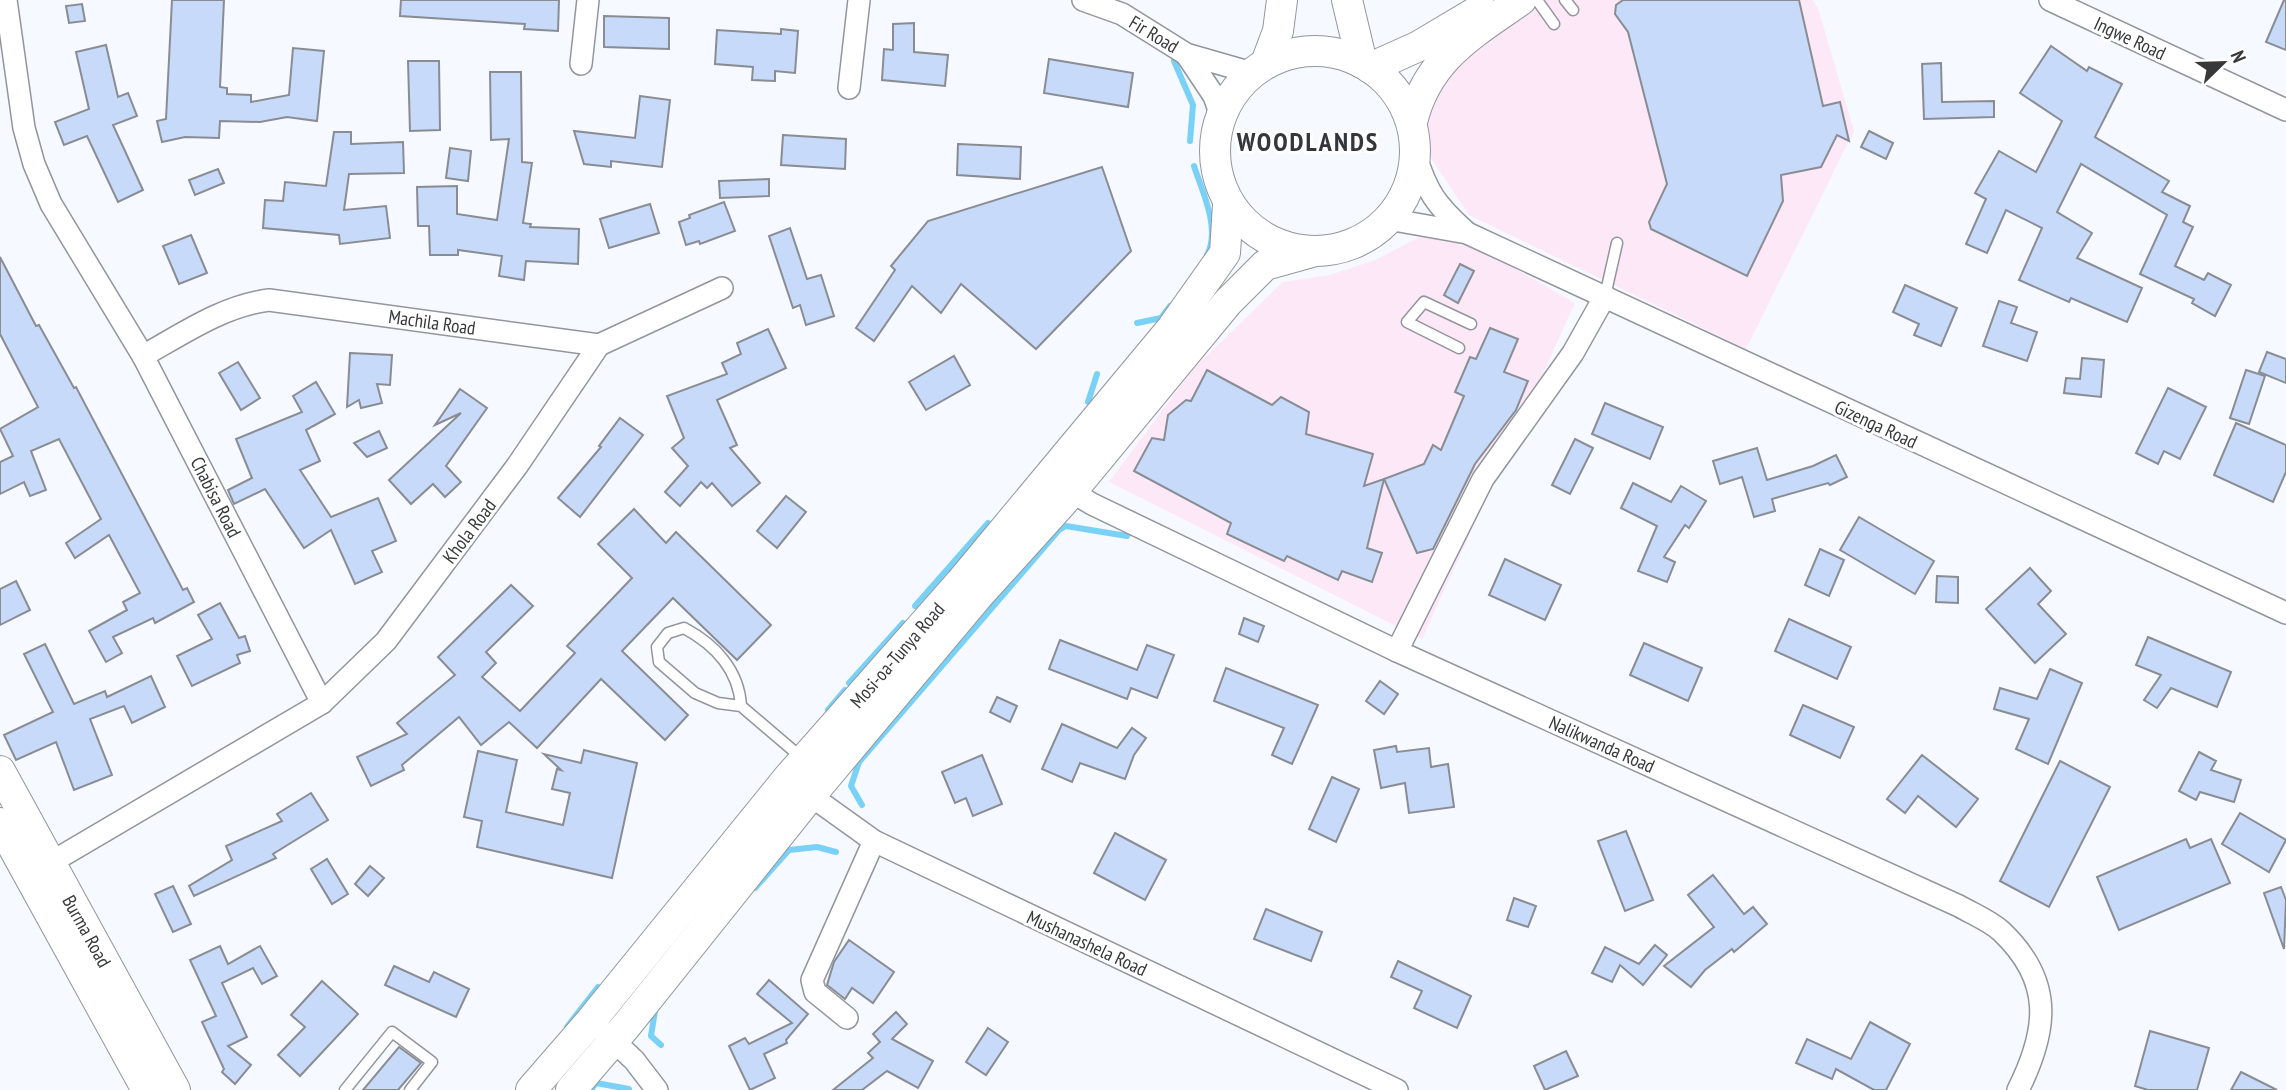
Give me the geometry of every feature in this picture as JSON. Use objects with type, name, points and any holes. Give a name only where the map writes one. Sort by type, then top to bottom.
[{"type":"main road","points":[[1282,0],[1278,31],[1259,68],[1234,92],[1221,116],[1213,146],[1216,176],[1228,204],[1256,233],[1275,243],[1315,251],[1354,241],[1388,219],[1402,200],[1411,178],[1415,154],[1412,122],[1419,93],[1434,69],[1481,28],[1521,0]]},
{"type":"main road","points":[[1347,0],[1366,66]]},
{"type":"main road","points":[[1366,66],[1419,46],[1493,0]]},
{"type":"main road","points":[[1259,68],[1304,51],[1334,53],[1366,66],[1396,91],[1412,122]]},
{"type":"main road","name":"Mosi-oa-Tunya Road","points":[[531,1090],[801,778],[977,597],[1208,279],[1226,249],[1228,204]]},
{"type":"main road","name":"Mosi-oa-Tunya Road","points":[[1059,484],[1265,265],[1315,251]]},
{"type":"main road","name":"Burma Road","points":[[0,771],[175,1090]]},
{"type":"main road","name":"Mosi-oa-Tunya Road","points":[[571,1090],[614,1040],[801,778]]},
{"type":"main road","name":"Burma Road","points":[[0,824],[147,1090]]},
{"type":"street","name":"Chabisa Road","points":[[6,0],[24,128],[34,164],[51,204],[143,356],[322,703]]},
{"type":"street","points":[[581,64],[588,0]]},
{"type":"street","points":[[849,88],[859,0]]},
{"type":"street","name":"Fir Road","points":[[1083,0],[1122,14],[1186,54],[1259,68]]},
{"type":"street","name":"Ingwe Road","points":[[2050,0],[2286,110]]},
{"type":"street","name":"Fir Road","points":[[1186,54],[1214,96],[1221,116]]},
{"type":"street","name":"Gizenga Road","points":[[1415,154],[1424,185],[1436,206],[1466,233]]},
{"type":"street","name":"Gizenga Road","points":[[1388,219],[1466,233],[2286,613]]},
{"type":"street","points":[[598,345],[722,288]]},
{"type":"street","points":[[1397,652],[1483,479],[1573,353],[1605,296]]},
{"type":"street","name":"Machila Road","points":[[143,356],[222,312],[244,303],[269,300],[598,345]]},
{"type":"street","name":"Khola Road","points":[[322,703],[386,640],[517,466],[598,345]]},
{"type":"street","name":"Nalikwanda Road","points":[[1059,484],[1397,652],[1959,906],[2000,930],[2029,963],[2040,995],[2042,1027],[2018,1090]]},
{"type":"street","points":[[50,863],[322,703]]},
{"type":"street","name":"Mushanashela Road","points":[[801,778],[874,841],[1397,1090]]},
{"type":"street","points":[[847,1018],[815,992],[812,979],[874,841]]},
{"type":"street","points":[[590,1022],[614,1040],[657,1090]]},
{"type":"lane","points":[[1537,0],[1553,24]]},
{"type":"lane","points":[[1565,0],[1573,10]]},
{"type":"lane","points":[[1605,296],[1617,243]]},
{"type":"lane","points":[[1459,348],[1407,322],[1424,302],[1471,324]]},
{"type":"lane","points":[[741,706],[718,703],[695,693],[659,662],[657,646],[668,633],[684,628],[721,657],[737,679],[741,706],[801,778]]},
{"type":"lane","points":[[345,1090],[392,1032],[432,1062],[410,1090]]},
{"type":"shaded area","points":[[1519,0],[1812,0],[1818,8],[1854,131],[1746,349],[1469,215],[1427,152],[1422,118],[1438,60]]},
{"type":"shaded area","points":[[1427,233],[1456,235],[1575,303],[1422,639],[1109,482],[1194,368],[1283,282],[1330,275],[1375,260]]},
{"type":"building","points":[[172,0],[224,0],[220,87],[227,88],[227,94],[251,95],[251,102],[289,95],[293,48],[324,51],[317,121],[287,117],[260,122],[220,121],[219,138],[185,137],[162,142],[157,121],[166,119]]},
{"type":"building","points":[[401,0],[559,0],[558,31],[524,29],[525,24],[400,16]]},
{"type":"building","points":[[1623,0],[1799,0],[1823,106],[1840,102],[1849,141],[1837,135],[1821,167],[1781,175],[1783,201],[1747,276],[1651,229],[1649,222],[1667,184],[1628,32],[1615,14],[1616,5]]},
{"type":"building","points":[[2286,0],[2286,50],[2266,42]]},
{"type":"building","points":[[82,4],[85,21],[69,23],[66,6]]},
{"type":"building","points":[[604,16],[669,18],[669,49],[604,47]]},
{"type":"building","points":[[914,23],[914,52],[948,55],[945,86],[882,80],[884,49],[893,50],[893,24]]},
{"type":"building","points":[[781,29],[798,31],[795,73],[775,71],[775,81],[752,80],[753,67],[715,64],[717,30],[781,34]]},
{"type":"building","points":[[106,45],[118,97],[128,93],[137,116],[113,125],[143,190],[118,202],[87,136],[64,145],[55,122],[89,109],[76,52]]},
{"type":"building","points":[[2051,46],[2087,71],[2089,67],[2122,84],[2095,137],[2169,181],[2162,192],[2190,206],[2183,222],[2193,227],[2175,266],[2204,280],[2208,273],[2231,285],[2215,316],[2192,303],[2194,299],[2140,274],[2167,215],[2081,164],[2057,212],[2092,233],[2077,258],[2142,288],[2127,322],[2071,298],[2069,302],[2019,280],[2042,228],[2006,210],[1987,253],[1966,244],[1986,199],[1975,193],[1999,151],[2036,172],[2062,121],[2020,93]]},
{"type":"building","points":[[1049,59],[1133,73],[1128,107],[1044,93]]},
{"type":"building","points":[[408,61],[439,61],[440,130],[410,131]]},
{"type":"building","points":[[1941,63],[1942,102],[1994,101],[1994,117],[1924,119],[1922,64]]},
{"type":"building","points":[[490,72],[521,72],[522,162],[532,163],[523,223],[531,224],[530,227],[579,229],[578,264],[526,261],[524,280],[499,276],[502,256],[458,250],[458,255],[430,255],[429,226],[418,226],[417,187],[457,186],[457,214],[497,220],[509,139],[491,140]]},
{"type":"building","points":[[640,96],[670,100],[662,167],[611,161],[611,167],[584,164],[574,131],[635,138]]},
{"type":"building","points":[[1869,131],[1893,143],[1886,159],[1861,147]]},
{"type":"building","points":[[334,132],[351,132],[351,144],[403,142],[404,173],[349,174],[344,210],[386,206],[390,238],[340,244],[339,235],[263,228],[265,200],[283,201],[285,182],[326,186]]},
{"type":"building","points":[[783,135],[846,139],[845,169],[781,165]]},
{"type":"building","points":[[958,144],[1021,147],[1020,179],[957,175]]},
{"type":"building","points":[[450,148],[471,151],[468,181],[446,178]]},
{"type":"building","points":[[1102,167],[1131,251],[1036,349],[961,284],[941,313],[912,286],[874,341],[856,328],[895,270],[891,266],[928,221]]},
{"type":"building","points":[[218,169],[224,183],[195,195],[189,180]]},
{"type":"building","points":[[769,179],[769,196],[720,198],[719,181]]},
{"type":"building","points":[[724,202],[735,231],[700,244],[699,241],[686,245],[679,222],[690,218],[689,215]]},
{"type":"building","points":[[650,204],[659,233],[609,248],[600,219]]},
{"type":"building","points":[[790,228],[807,279],[821,275],[834,316],[806,325],[800,305],[793,308],[769,236]]},
{"type":"building","points":[[191,235],[207,273],[179,284],[163,246]]},
{"type":"building","points":[[0,257],[36,326],[39,325],[74,388],[76,387],[183,590],[187,588],[194,602],[155,623],[153,618],[113,637],[122,653],[106,662],[89,631],[127,610],[123,602],[140,593],[109,535],[75,558],[66,543],[101,519],[59,439],[31,451],[46,490],[30,496],[24,482],[0,494],[0,462],[13,456],[0,429],[38,407],[0,334]]},
{"type":"building","points":[[1460,264],[1474,271],[1458,303],[1444,295]]},
{"type":"building","points":[[1905,285],[1957,308],[1941,346],[1914,335],[1919,324],[1893,312]]},
{"type":"building","points":[[1999,301],[2017,307],[2011,323],[2037,332],[2027,361],[1983,346]]},
{"type":"building","points":[[1490,328],[1518,339],[1504,372],[1528,381],[1516,410],[1475,464],[1433,549],[1417,553],[1384,479],[1424,464],[1433,445],[1441,450],[1464,396],[1455,392],[1470,357],[1476,359]]},
{"type":"building","points":[[768,329],[786,368],[717,400],[737,445],[730,448],[760,483],[732,506],[712,483],[707,488],[701,482],[680,506],[665,492],[688,466],[672,448],[684,438],[667,396],[727,374],[722,363],[741,354],[737,343]]},
{"type":"building","points":[[2267,352],[2286,359],[2286,383],[2259,372]]},
{"type":"building","points":[[350,353],[392,355],[390,385],[377,384],[382,403],[361,408],[359,400],[347,407]]},
{"type":"building","points":[[954,356],[970,385],[926,410],[909,382]]},
{"type":"building","points":[[2082,358],[2104,360],[2101,397],[2064,393],[2066,378],[2080,379]]},
{"type":"building","points":[[238,362],[260,398],[241,410],[219,373]]},
{"type":"building","points":[[1207,370],[1272,405],[1281,397],[1309,412],[1306,434],[1373,454],[1364,486],[1384,479],[1367,548],[1382,553],[1372,582],[1342,571],[1338,580],[1287,556],[1284,561],[1227,534],[1231,523],[1134,471],[1152,438],[1164,440],[1168,415],[1186,400],[1191,401]]},
{"type":"building","points":[[2246,370],[2265,376],[2249,424],[2230,418]]},
{"type":"building","points":[[316,382],[335,414],[306,430],[320,461],[300,470],[331,517],[378,498],[396,541],[372,551],[382,572],[355,584],[331,530],[304,548],[265,489],[234,504],[228,490],[252,478],[236,439],[302,412],[293,396]]},
{"type":"building","points":[[2168,388],[2206,407],[2180,459],[2164,451],[2158,464],[2136,453]]},
{"type":"building","points":[[460,389],[487,408],[446,466],[461,482],[445,497],[433,484],[411,504],[389,480],[461,413],[435,425]]},
{"type":"building","points":[[1605,403],[1663,427],[1650,459],[1592,434]]},
{"type":"building","points":[[620,418],[643,435],[580,517],[558,498],[601,447],[599,446]]},
{"type":"building","points":[[2236,423],[2286,445],[2286,472],[2273,502],[2214,475]]},
{"type":"building","points":[[379,431],[387,448],[367,457],[354,443]]},
{"type":"building","points":[[1575,439],[1593,448],[1570,494],[1552,485]]},
{"type":"building","points":[[1757,448],[1767,480],[1813,466],[1836,455],[1847,477],[1830,485],[1828,483],[1772,499],[1775,511],[1754,517],[1742,477],[1720,484],[1713,461]]},
{"type":"building","points":[[1633,483],[1671,502],[1681,486],[1706,501],[1689,528],[1685,525],[1664,557],[1675,562],[1667,582],[1638,571],[1657,526],[1621,508]]},
{"type":"building","points":[[786,496],[806,512],[777,548],[757,531]]},
{"type":"building","points":[[634,509],[666,543],[676,532],[771,625],[737,660],[673,598],[622,651],[688,715],[665,740],[601,679],[537,748],[509,722],[481,745],[459,717],[402,765],[404,770],[371,786],[357,757],[407,734],[397,723],[455,675],[438,657],[511,585],[533,606],[486,652],[496,663],[482,677],[520,711],[575,653],[567,646],[632,578],[598,544]]},
{"type":"building","points":[[1859,517],[1934,561],[1915,594],[1840,550]]},
{"type":"building","points":[[1820,549],[1844,560],[1829,596],[1805,585]]},
{"type":"building","points":[[1505,559],[1561,585],[1545,620],[1489,595]]},
{"type":"building","points":[[2030,568],[2051,591],[2038,604],[2066,634],[2035,663],[1986,609]]},
{"type":"building","points":[[1937,576],[1958,577],[1958,603],[1936,602]]},
{"type":"building","points":[[16,581],[30,610],[0,625],[0,589]]},
{"type":"building","points":[[220,603],[239,638],[245,636],[250,651],[237,655],[240,663],[192,686],[177,656],[212,639],[198,615]]},
{"type":"building","points":[[1244,618],[1264,626],[1258,642],[1239,634]]},
{"type":"building","points":[[1789,619],[1851,647],[1837,679],[1775,651]]},
{"type":"building","points":[[2148,637],[2231,672],[2217,707],[2171,688],[2157,708],[2144,700],[2161,675],[2136,665]]},
{"type":"building","points":[[1060,640],[1137,670],[1147,645],[1174,655],[1157,698],[1131,688],[1127,699],[1049,669]]},
{"type":"building","points":[[1644,643],[1702,668],[1688,701],[1630,675]]},
{"type":"building","points":[[45,644],[74,704],[105,691],[107,697],[151,676],[165,707],[132,723],[124,706],[90,719],[112,775],[74,790],[56,742],[16,760],[4,735],[53,712],[24,654]]},
{"type":"building","points":[[1226,668],[1318,705],[1292,764],[1272,755],[1284,728],[1214,701]]},
{"type":"building","points":[[2050,669],[2082,683],[2048,764],[2016,749],[2029,719],[1994,709],[2000,688],[2037,699]]},
{"type":"building","points":[[1380,681],[1398,694],[1384,714],[1366,701]]},
{"type":"building","points":[[997,697],[1017,706],[1010,722],[990,712]]},
{"type":"building","points":[[1803,705],[1854,727],[1840,758],[1790,735]]},
{"type":"building","points":[[1062,724],[1117,748],[1132,728],[1146,738],[1134,755],[1125,779],[1080,763],[1072,782],[1042,769]]},
{"type":"building","points":[[1396,746],[1397,752],[1429,748],[1431,767],[1448,764],[1454,807],[1409,813],[1405,783],[1381,788],[1374,750]]},
{"type":"building","points":[[584,750],[637,763],[612,878],[477,847],[482,821],[464,817],[478,751],[517,760],[506,812],[563,825],[570,793],[552,789],[557,769],[561,770],[544,754],[581,763]]},
{"type":"building","points":[[2199,752],[2216,761],[2211,770],[2241,780],[2234,802],[2200,792],[2196,800],[2179,791]]},
{"type":"building","points":[[982,755],[1002,804],[973,816],[966,798],[955,803],[942,772]]},
{"type":"building","points":[[1922,755],[1978,799],[1956,827],[1918,796],[1905,813],[1887,799]]},
{"type":"building","points":[[2060,761],[2110,787],[2049,907],[2000,881]]},
{"type":"building","points":[[1332,777],[1359,789],[1336,842],[1309,829]]},
{"type":"building","points":[[311,793],[328,820],[273,854],[276,858],[194,896],[189,886],[232,860],[226,846],[282,821],[277,814]]},
{"type":"building","points":[[2240,813],[2286,840],[2269,872],[2222,844]]},
{"type":"building","points":[[1626,831],[1653,900],[1625,911],[1598,841]]},
{"type":"building","points":[[1115,833],[1166,860],[1145,900],[1094,873]]},
{"type":"building","points":[[2186,839],[2190,848],[2211,839],[2230,883],[2119,930],[2097,877]]},
{"type":"building","points":[[327,859],[348,894],[332,904],[311,869]]},
{"type":"building","points":[[370,866],[384,878],[368,896],[355,884]]},
{"type":"building","points":[[1713,875],[1744,914],[1753,907],[1767,924],[1734,952],[1732,949],[1705,970],[1691,987],[1664,966],[1714,927],[1688,895]]},
{"type":"building","points":[[173,886],[191,924],[173,932],[155,894]]},
{"type":"building","points":[[2281,887],[2286,900],[2284,949],[2264,893]]},
{"type":"building","points":[[1514,898],[1536,906],[1528,927],[1507,920]]},
{"type":"building","points":[[1266,909],[1322,932],[1311,961],[1254,939]]},
{"type":"building","points":[[849,940],[894,972],[873,1003],[852,988],[845,999],[827,985],[834,962]]},
{"type":"building","points":[[1655,945],[1667,955],[1643,985],[1620,965],[1612,982],[1592,973],[1605,947],[1639,964]]},
{"type":"building","points":[[220,946],[228,964],[260,946],[277,976],[262,984],[253,968],[222,983],[247,1037],[228,1046],[251,1065],[235,1084],[222,1072],[224,1069],[202,1022],[216,1016],[190,960]]},
{"type":"building","points":[[1398,961],[1471,996],[1457,1028],[1414,1008],[1422,991],[1391,977]]},
{"type":"building","points":[[394,966],[429,982],[434,972],[469,989],[456,1017],[385,985]]},
{"type":"building","points":[[769,980],[808,1014],[786,1040],[787,1043],[764,1054],[775,1078],[750,1090],[729,1046],[745,1038],[749,1044],[792,1023],[757,994]]},
{"type":"building","points":[[322,981],[358,1014],[300,1076],[278,1055],[305,1027],[291,1015]]},
{"type":"building","points":[[896,1012],[907,1024],[892,1039],[933,1061],[918,1088],[887,1071],[862,1090],[833,1090],[873,1058],[868,1053],[880,1042],[873,1034]]},
{"type":"building","points":[[1870,1022],[1910,1044],[1886,1090],[1874,1090],[1836,1069],[1832,1079],[1796,1063],[1807,1039],[1851,1059]]},
{"type":"building","points":[[988,1028],[1008,1042],[986,1075],[966,1062]]},
{"type":"building","points":[[2150,1031],[2209,1048],[2197,1090],[2148,1090],[2135,1086]]},
{"type":"building","points":[[399,1047],[421,1063],[398,1090],[363,1090]]},
{"type":"building","points":[[1566,1051],[1578,1076],[1545,1090],[1534,1066]]},
{"type":"building","points":[[2241,1072],[2277,1090],[2231,1090]]},
{"type":"waterway","points":[[1174,61],[1193,105],[1190,141]]},
{"type":"waterway","points":[[1194,166],[1211,222],[1211,245],[1207,255]]},
{"type":"waterway","points":[[1137,323],[1161,318],[1170,306]]},
{"type":"waterway","points":[[1088,402],[1097,374]]},
{"type":"waterway","points":[[915,606],[988,523]]},
{"type":"waterway","points":[[862,805],[851,786],[859,762],[1059,530],[1066,526],[1127,536]]},
{"type":"waterway","points":[[849,683],[903,623]]},
{"type":"waterway","points":[[828,710],[845,690]]},
{"type":"waterway","points":[[755,888],[789,850],[817,847],[836,852]]},
{"type":"waterway","points":[[567,1027],[598,987]]},
{"type":"waterway","points":[[655,1011],[651,1036],[661,1045]]},
{"type":"waterway","points":[[591,1090],[596,1083],[629,1089]]},
{"type":"district","name":"WOODLANDS","points":[[1308,142]]}]
